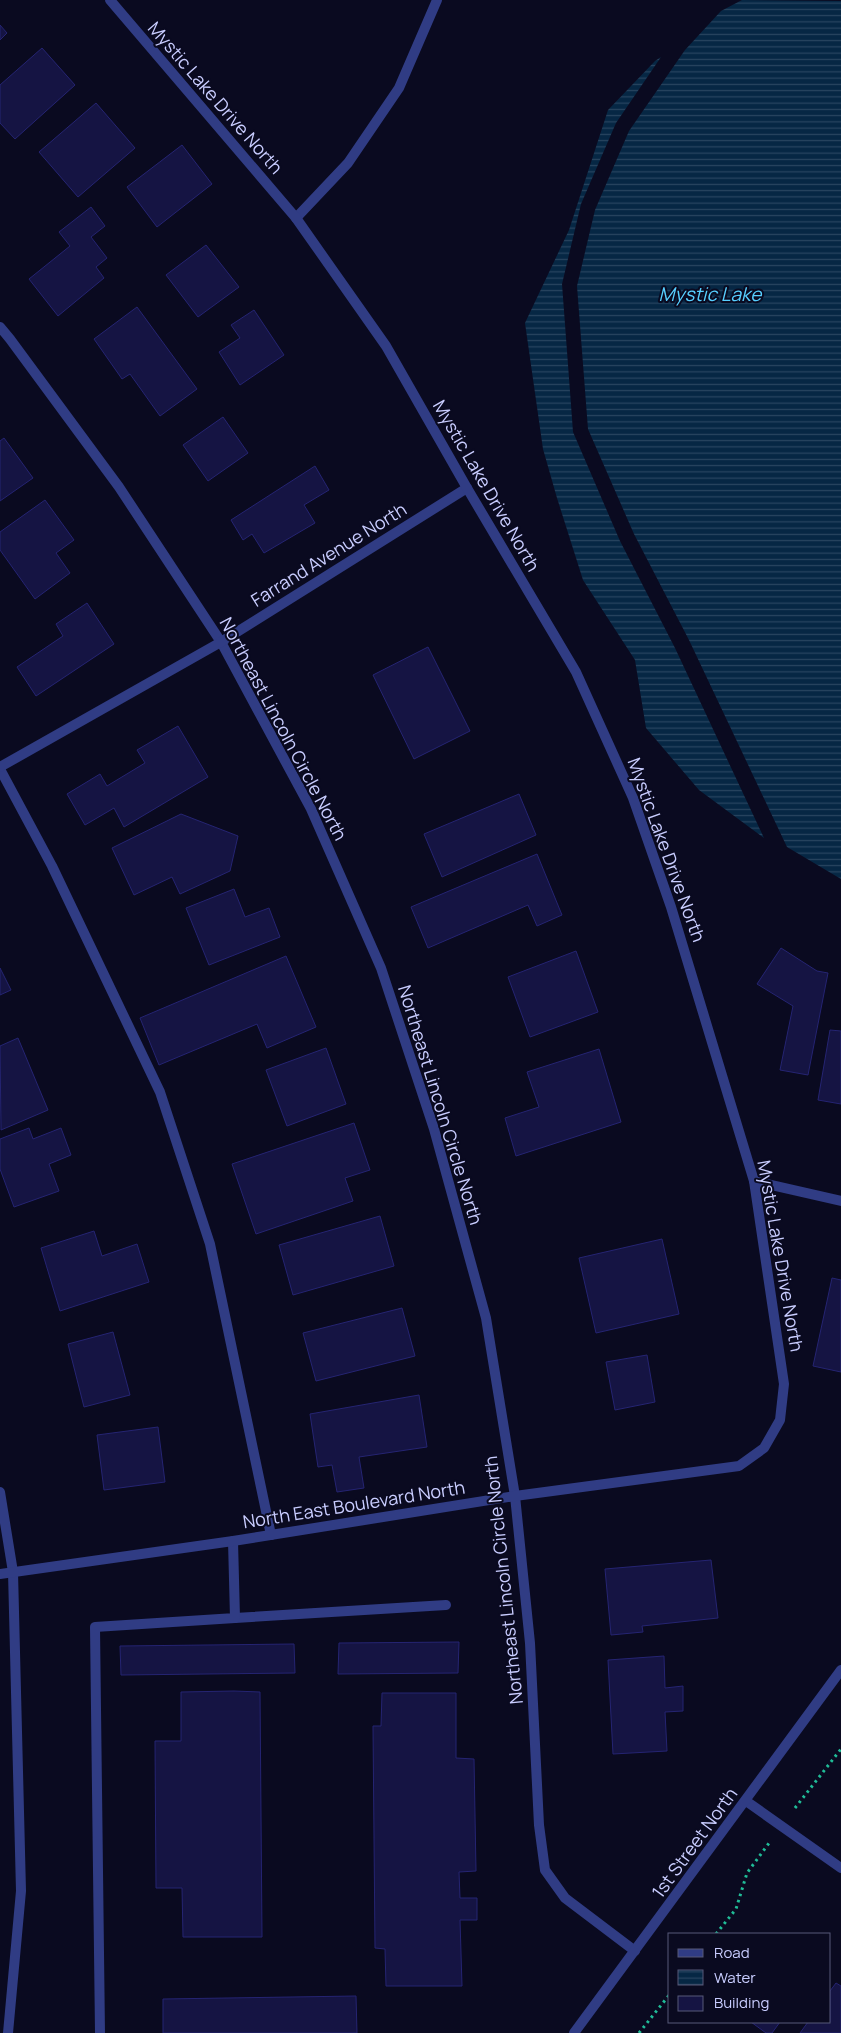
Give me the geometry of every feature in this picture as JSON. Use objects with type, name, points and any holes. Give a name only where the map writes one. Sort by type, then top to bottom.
[{"type":"street","name":"Mystic Lake Drive North","points":[[110,0],[296,218],[386,346],[467,488],[576,672],[634,798],[671,907],[754,1181],[784,1384],[780,1420]]},
{"type":"street","points":[[296,218],[348,163],[399,88],[437,0]]},
{"type":"street","name":"Northeast Lincoln Circle North","points":[[0,327],[119,487],[221,642],[311,809],[384,978],[434,1129],[486,1318],[515,1496],[530,1643],[539,1825],[544,1870],[565,1898],[635,1951]]},
{"type":"street","name":"Farrand Avenue North","points":[[0,768],[221,642],[467,488]]},
{"type":"street","points":[[0,768],[52,866],[160,1092],[210,1244],[271,1535]]},
{"type":"street","points":[[754,1181],[841,1201]]},
{"type":"street","name":"North East Boulevard North","points":[[0,1574],[233,1541],[515,1496],[739,1466],[764,1448],[780,1420]]},
{"type":"street","points":[[0,1492],[13,1572],[21,1891],[8,2033]]},
{"type":"street","points":[[233,1541],[235,1618]]},
{"type":"street","points":[[100,2033],[95,1627],[446,1605]]},
{"type":"street","name":"1st Street North","points":[[574,2033],[841,1670]]},
{"type":"street","points":[[746,1801],[841,1868]]},
{"type":"path","points":[[639,2033],[668,1997]]},
{"type":"water","name":"Mystic Lake","points":[[742,0],[841,1],[841,879],[787,847],[689,640],[634,534],[588,429],[577,286],[595,210],[629,131],[685,50],[721,11]]},
{"type":"water","points":[[661,57],[616,123],[581,204],[562,284],[573,432],[620,541],[675,648],[764,838],[699,790],[646,728],[635,660],[583,580],[557,498],[543,449],[525,323],[569,230],[608,110]]},
{"type":"building","points":[[0,25],[7,33],[0,40]]},
{"type":"building","points":[[42,48],[75,85],[15,139],[0,123],[0,85]]},
{"type":"building","points":[[96,103],[135,148],[78,197],[39,152]]},
{"type":"building","points":[[182,145],[212,184],[157,227],[127,187]]},
{"type":"building","points":[[91,207],[105,226],[91,237],[107,258],[96,267],[104,278],[58,316],[29,279],[70,246],[59,232]]},
{"type":"building","points":[[206,245],[239,287],[198,317],[166,275]]},
{"type":"building","points":[[137,307],[197,389],[160,416],[130,374],[122,379],[94,339]]},
{"type":"building","points":[[254,310],[284,355],[240,385],[219,352],[240,338],[231,325]]},
{"type":"building","points":[[223,417],[248,453],[208,481],[183,445]]},
{"type":"building","points":[[4,438],[33,478],[0,501],[0,441]]},
{"type":"building","points":[[315,466],[329,490],[304,505],[315,523],[264,553],[252,534],[243,540],[231,520]]},
{"type":"building","points":[[45,500],[74,540],[56,553],[70,573],[35,599],[0,550],[0,532]]},
{"type":"building","points":[[87,603],[114,644],[36,696],[17,667],[63,636],[56,624]]},
{"type":"building","points":[[428,647],[470,731],[414,759],[373,675]]},
{"type":"building","points":[[178,726],[208,777],[124,827],[114,808],[85,825],[67,794],[100,774],[107,786],[145,763],[137,750]]},
{"type":"building","points":[[519,794],[536,835],[442,877],[424,834]]},
{"type":"building","points":[[181,814],[238,836],[230,871],[180,894],[172,877],[134,895],[112,848]]},
{"type":"building","points":[[537,854],[562,915],[537,926],[528,905],[428,948],[411,907]]},
{"type":"building","points":[[234,889],[245,917],[269,908],[280,937],[209,965],[186,908]]},
{"type":"building","points":[[781,948],[817,971],[828,973],[808,1075],[780,1070],[793,1006],[757,984]]},
{"type":"building","points":[[576,951],[598,1012],[530,1037],[508,977]]},
{"type":"building","points":[[286,956],[316,1027],[267,1048],[257,1024],[159,1065],[140,1018]]},
{"type":"building","points":[[0,968],[11,990],[0,995]]},
{"type":"building","points":[[830,1030],[841,1031],[841,1104],[818,1100]]},
{"type":"building","points":[[18,1038],[48,1110],[1,1130],[0,1046]]},
{"type":"building","points":[[326,1048],[346,1104],[287,1126],[266,1070]]},
{"type":"building","points":[[599,1049],[621,1122],[516,1156],[505,1118],[539,1107],[527,1072]]},
{"type":"building","points":[[354,1123],[370,1170],[345,1178],[353,1201],[256,1234],[232,1164]]},
{"type":"building","points":[[29,1128],[33,1139],[61,1128],[71,1155],[49,1164],[59,1191],[14,1207],[0,1169],[0,1139]]},
{"type":"building","points":[[380,1216],[394,1266],[293,1295],[279,1245]]},
{"type":"building","points":[[94,1231],[102,1256],[137,1244],[149,1282],[60,1311],[41,1248]]},
{"type":"building","points":[[662,1239],[679,1314],[596,1333],[579,1258]]},
{"type":"building","points":[[832,1278],[841,1280],[841,1372],[813,1366]]},
{"type":"building","points":[[402,1308],[415,1356],[316,1381],[303,1333]]},
{"type":"building","points":[[113,1332],[130,1395],[84,1407],[68,1344]]},
{"type":"building","points":[[647,1355],[655,1402],[615,1410],[606,1362]]},
{"type":"building","points":[[419,1395],[427,1447],[359,1457],[364,1488],[337,1492],[332,1465],[318,1467],[310,1414]]},
{"type":"building","points":[[158,1427],[165,1482],[104,1490],[97,1435]]},
{"type":"building","points":[[711,1560],[718,1618],[642,1626],[643,1632],[611,1635],[605,1569]]},
{"type":"building","points":[[459,1642],[458,1673],[338,1674],[339,1643]]},
{"type":"building","points":[[294,1644],[295,1673],[121,1675],[120,1646]]},
{"type":"building","points":[[664,1656],[665,1688],[683,1686],[683,1711],[665,1712],[667,1751],[613,1754],[608,1660]]},
{"type":"building","points":[[181,1692],[260,1692],[262,1937],[183,1937],[182,1888],[156,1888],[155,1741],[181,1741]]},
{"type":"building","points":[[382,1693],[456,1693],[456,1758],[474,1759],[476,1871],[459,1872],[460,1898],[477,1898],[477,1920],[460,1920],[462,1986],[386,1986],[385,1949],[375,1948],[373,1726],[381,1726]]},
{"type":"building","points":[[836,1983],[841,1986],[841,2033],[800,2033],[807,2023],[831,2023],[831,1990]]},
{"type":"building","points":[[356,1996],[357,2033],[163,2033],[163,1999]]},
{"type":"building","points":[[752,2023],[779,2023],[772,2033],[766,2033]]}]
